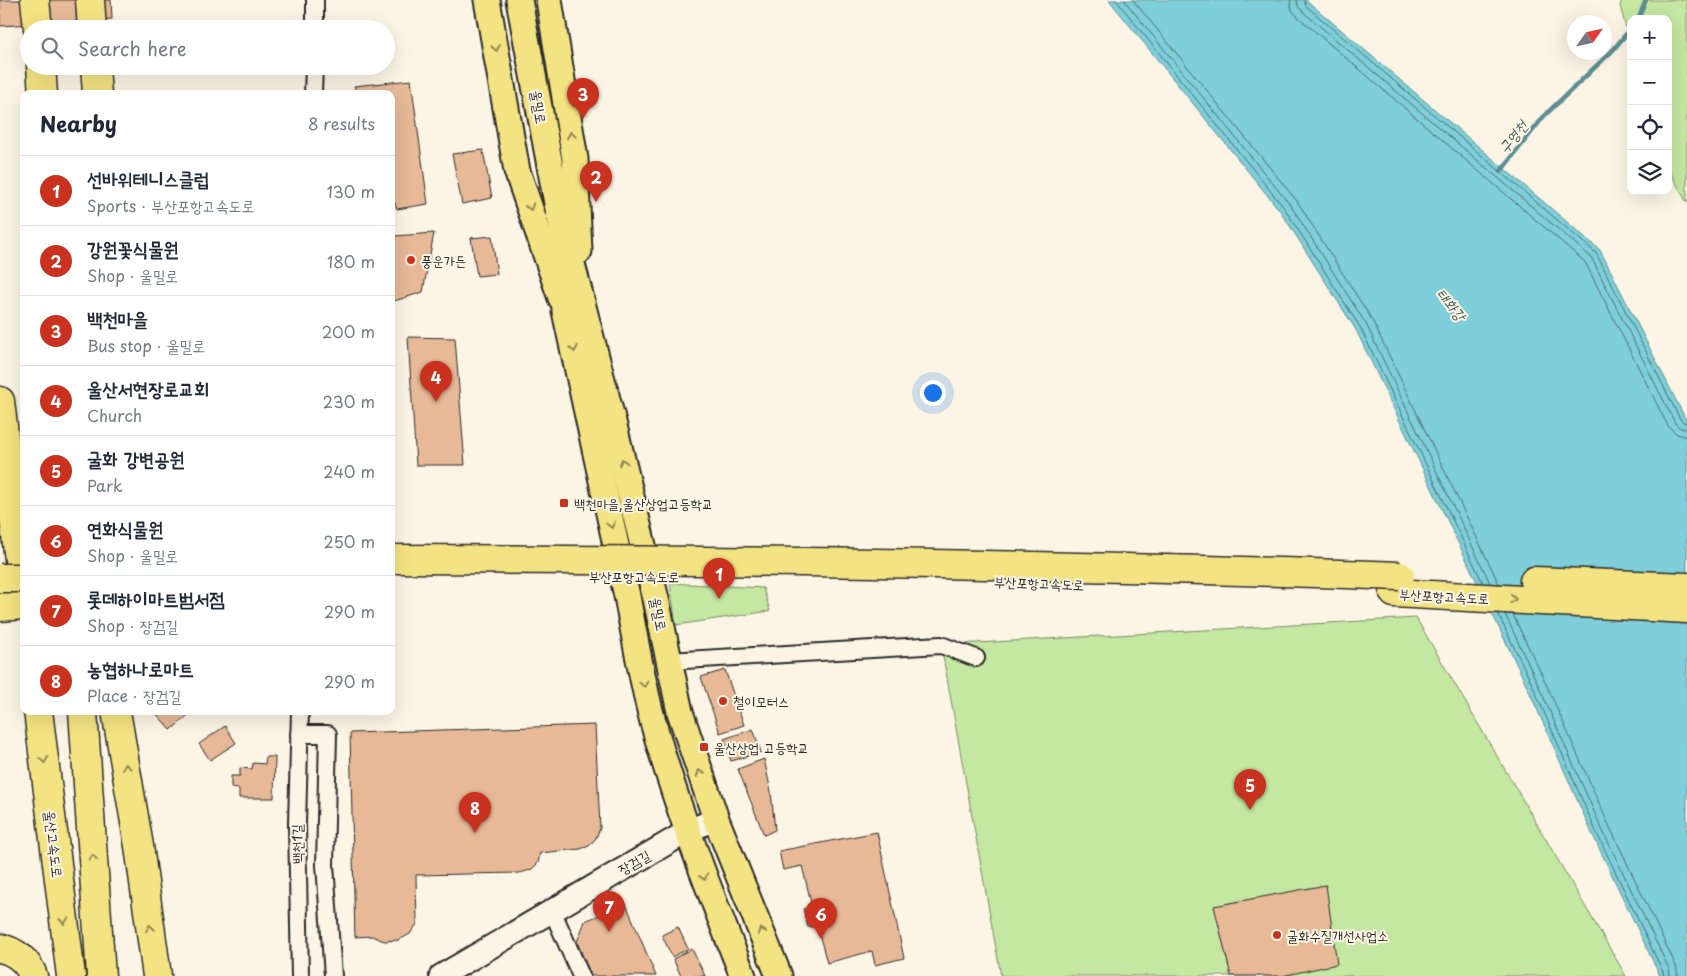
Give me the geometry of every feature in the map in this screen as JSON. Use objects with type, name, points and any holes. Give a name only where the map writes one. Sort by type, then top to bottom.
[{"type":"highway","points":[[36,0],[37,20]]},
{"type":"highway","points":[[90,0],[91,20]]},
{"type":"highway","points":[[42,75],[43,90]]},
{"type":"highway","points":[[96,75],[97,90]]},
{"type":"highway","points":[[0,401],[2,443],[20,574]]},
{"type":"highway","name":"부산포항고속도로","points":[[395,559],[822,562],[1232,570],[1687,587]]},
{"type":"highway","points":[[0,561],[20,561]]},
{"type":"highway","name":"부산포항고속도로","points":[[395,576],[888,579],[1394,593],[1687,609]]},
{"type":"highway","points":[[0,578],[20,578]]},
{"type":"highway","points":[[0,607],[20,604]]},
{"type":"highway","name":"울산고속도로","points":[[38,715],[71,976]]},
{"type":"highway","points":[[84,715],[101,976]]},
{"type":"highway","points":[[117,715],[138,837],[158,976]]},
{"type":"highway","points":[[0,948],[9,949],[22,957],[33,976]]},
{"type":"main road","points":[[487,0],[517,171],[574,308]]},
{"type":"main road","name":"울밀로","points":[[520,0],[639,664],[653,721],[688,831],[743,976]]},
{"type":"main road","points":[[549,0],[575,159],[574,308]]},
{"type":"main road","name":"울밀로","points":[[574,308],[614,426],[656,600],[680,712],[716,819],[779,976]]},
{"type":"main road","name":"장검길","points":[[441,976],[688,831],[716,819]]},
{"type":"street","points":[[315,0],[315,20]]},
{"type":"street","points":[[313,90],[314,75]]},
{"type":"street","points":[[668,661],[941,645],[976,658]]},
{"type":"street","name":"백천1길","points":[[300,715],[297,824],[300,976]]},
{"type":"street","points":[[299,734],[328,734],[325,865],[333,976]]},
{"type":"street","points":[[552,910],[580,976]]},
{"type":"green space","points":[[1622,0],[1687,0],[1687,203],[1672,175],[1672,15],[1627,15],[1627,32],[1620,6]]},
{"type":"green space","points":[[670,583],[763,588],[770,611],[676,625]]},
{"type":"green space","points":[[1416,618],[1626,976],[1001,976],[941,645]]},
{"type":"water","name":"태화강","points":[[1109,0],[1306,0],[1600,250],[1687,422],[1687,976],[1660,976],[1590,829],[1526,684],[1356,330],[1281,212]]},
{"type":"building","points":[[0,0],[111,0],[112,19],[20,20],[20,25],[0,26]]},
{"type":"building","points":[[411,80],[428,204],[397,209],[395,204],[395,90],[356,90],[354,86]]},
{"type":"building","points":[[483,150],[492,198],[462,204],[452,154]]},
{"type":"building","name":"풍운가든","points":[[434,233],[423,292],[395,301],[395,236]]},
{"type":"building","points":[[492,236],[497,274],[477,276],[471,238]]},
{"type":"building","points":[[408,337],[455,338],[465,465],[416,465]]},
{"type":"building","name":"철이모터스","points":[[725,670],[744,725],[720,733],[701,677]]},
{"type":"building","points":[[158,715],[189,715],[171,730]]},
{"type":"building","points":[[595,725],[600,828],[596,838],[589,846],[580,849],[540,853],[538,863],[531,870],[519,873],[416,875],[417,924],[410,934],[399,940],[384,941],[372,936],[355,937],[350,733]]},
{"type":"building","points":[[225,726],[236,743],[210,760],[199,744]]},
{"type":"building","points":[[753,729],[761,752],[731,761],[724,739]]},
{"type":"building","points":[[266,757],[275,757],[274,798],[239,798],[239,789],[231,788],[231,776],[240,776],[240,768],[252,769],[253,763],[265,764]]},
{"type":"building","points":[[764,759],[771,792],[775,830],[764,835],[738,769]]},
{"type":"building","points":[[877,832],[904,958],[875,965],[872,951],[827,963],[817,926],[808,927],[803,909],[812,906],[802,866],[783,870],[779,851]]},
{"type":"building","name":"굴화수질개선사업소","points":[[1326,885],[1337,964],[1282,976],[1231,976],[1214,906]]},
{"type":"building","points":[[626,904],[656,976],[591,976],[577,942],[585,921]]},
{"type":"building","points":[[678,927],[688,949],[672,957],[662,935]]},
{"type":"building","points":[[692,949],[705,976],[681,976],[673,959]]},
{"type":"waterway","name":"구영천","points":[[1640,15],[1646,0]]},
{"type":"waterway","name":"구영천","points":[[1501,171],[1544,116],[1613,50],[1627,33]]},
{"type":"place","name":"백천마을","points":[[583,119]]},
{"type":"place","name":"강원꽃식물원","points":[[596,202]]},
{"type":"place","name":"풍운가든","points":[[411,260]]},
{"type":"place","name":"울산서현장로교회","points":[[436,402]]},
{"type":"place","name":"백천마을,울산상업고등학교","points":[[564,503]]},
{"type":"place","name":"선바위테니스클럽","points":[[719,599]]},
{"type":"place","name":"철이모터스","points":[[723,701]]},
{"type":"place","name":"울산상업 고등학교","points":[[704,747]]},
{"type":"place","name":"굴화 강변공원","points":[[1250,810]]},
{"type":"place","name":"농협하나로마트","points":[[475,833]]},
{"type":"place","name":"롯데하이마트범서점","points":[[609,932]]},
{"type":"place","name":"굴화수질개선사업소","points":[[1277,935]]},
{"type":"place","name":"연화식물원","points":[[821,939]]}]
